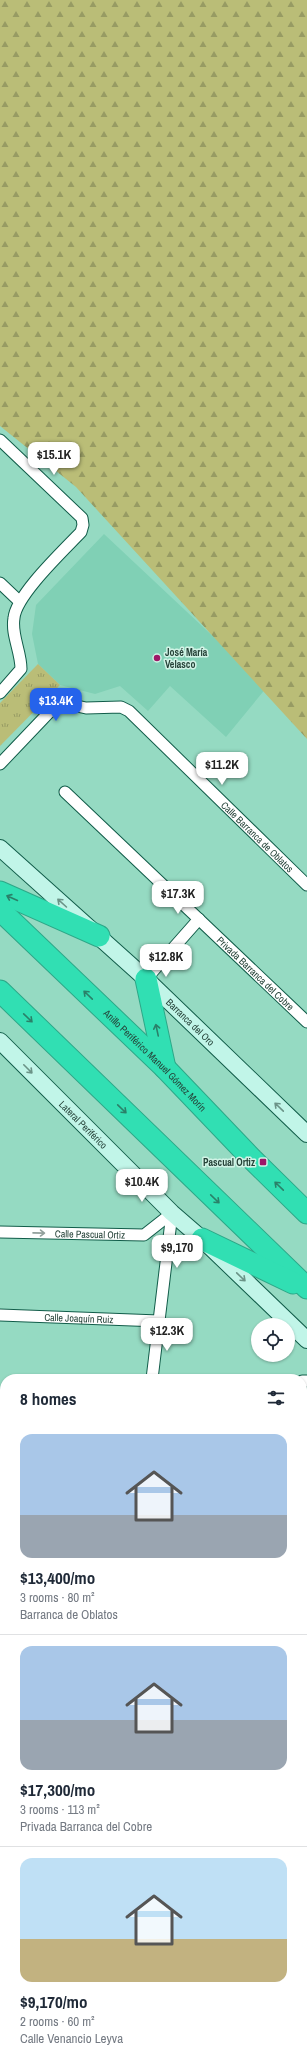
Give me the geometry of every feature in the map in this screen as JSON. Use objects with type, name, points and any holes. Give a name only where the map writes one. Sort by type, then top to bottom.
[{"type":"highway","points":[[0,892],[99,936]]},
{"type":"highway","name":"Anillo Periférico Manuel Gómez Morín","points":[[0,910],[165,1068],[252,1159],[307,1213]]},
{"type":"highway","points":[[146,979],[165,1068]]},
{"type":"highway","points":[[0,991],[307,1289]]},
{"type":"highway","points":[[202,1239],[307,1289]]},
{"type":"street","points":[[0,440],[82,518],[83,525],[81,532],[19,601],[14,617],[14,634],[21,669],[0,693]]},
{"type":"street","points":[[0,583],[19,601]]},
{"type":"street","name":"Calle Barranca de Oblatos","points":[[0,764],[59,702],[86,708],[122,707],[129,712],[307,885]]},
{"type":"street","name":"Privada Barranca del Cobre","points":[[65,792],[307,1022]]},
{"type":"street","name":"Barranca del Oro","points":[[0,848],[146,979],[307,1134]]},
{"type":"street","points":[[146,979],[199,919]]},
{"type":"street","name":"Lateral Periférico","points":[[0,1041],[172,1213],[202,1239],[307,1340]]},
{"type":"street","points":[[153,1374],[172,1213]]},
{"type":"street","name":"Calle Pascual Ortiz","points":[[0,1232],[144,1236],[172,1213]]},
{"type":"street","name":"Calle Joaquín Ruiz","points":[[0,1315],[159,1321]]},
{"type":"shaded area","points":[[104,534],[267,687],[226,737],[170,686],[148,711],[120,686],[95,694],[60,685],[38,664],[32,634],[36,605]]},
{"type":"green space","points":[[0,0],[307,0],[307,739],[76,487],[0,426]]},
{"type":"green space","points":[[38,664],[60,685],[0,746],[0,703]]},
{"type":"place","name":"José María Velasco","points":[[157,658]]},
{"type":"place","name":"Pascual Ortiz","points":[[263,1162]]}]
